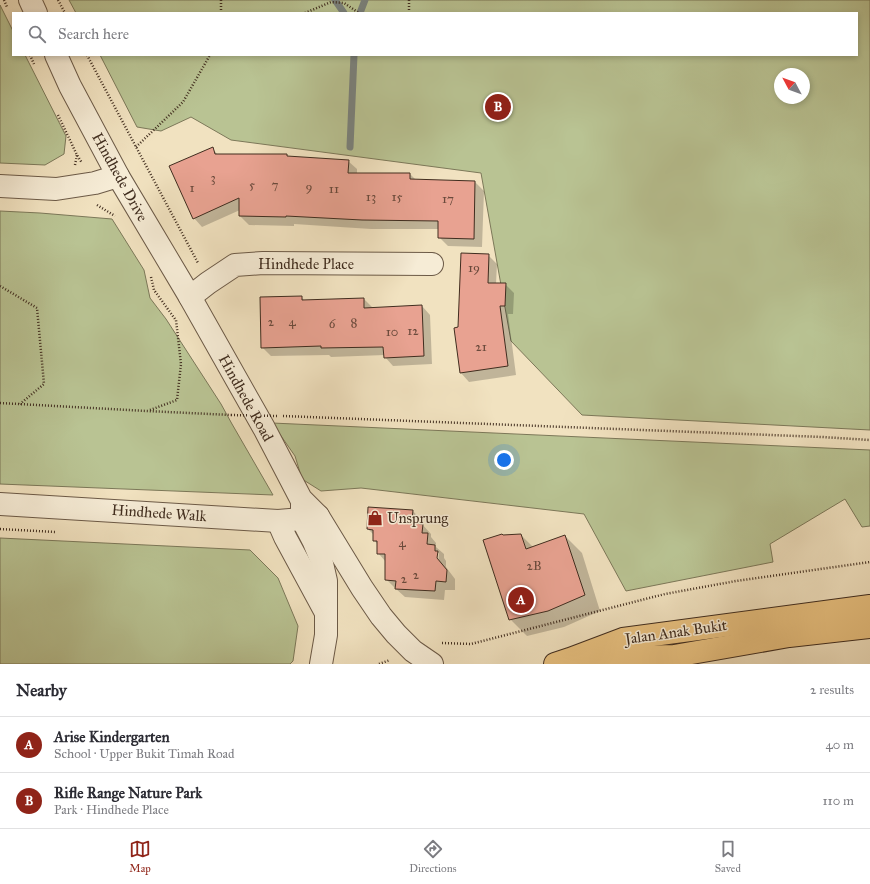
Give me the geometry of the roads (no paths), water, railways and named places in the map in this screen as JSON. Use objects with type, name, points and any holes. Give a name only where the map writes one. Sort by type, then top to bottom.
[{"type":"main road","name":"Jalan Anak Bukit","points":[[563,662],[623,639],[870,606]]},
{"type":"main road","name":"Jalan Anak Bukit","points":[[563,662],[674,656],[788,636],[870,627]]},
{"type":"street","points":[[30,0],[36,12]]},
{"type":"street","name":"Hindhede Drive","points":[[56,56],[70,86],[118,176],[190,297]]},
{"type":"street","points":[[0,186],[56,189],[95,183],[118,176]]},
{"type":"street","name":"Hindhede Place","points":[[190,297],[235,265],[263,263],[432,264]]},
{"type":"street","name":"Hindhede Road","points":[[190,297],[264,428],[307,511],[381,616],[413,651],[432,664]]},
{"type":"street","name":"Hindhede Walk","points":[[0,504],[278,521],[307,511]]},
{"type":"street","name":"Hindhede Road","points":[[307,511],[314,542],[326,581],[326,635],[321,664]]},
{"type":"street","name":"Hindhede Road","points":[[278,521],[326,612]]},
{"type":"waterway","points":[[335,0],[343,12]]},
{"type":"waterway","points":[[360,12],[365,0]]},
{"type":"waterway","points":[[350,147],[354,56]]},
{"type":"place","name":"Rifle Range Nature Park","points":[[498,107]]},
{"type":"place","name":"Unsprung","points":[[375,518]]},
{"type":"place","name":"Arise Kindergarten","points":[[521,600]]}]
